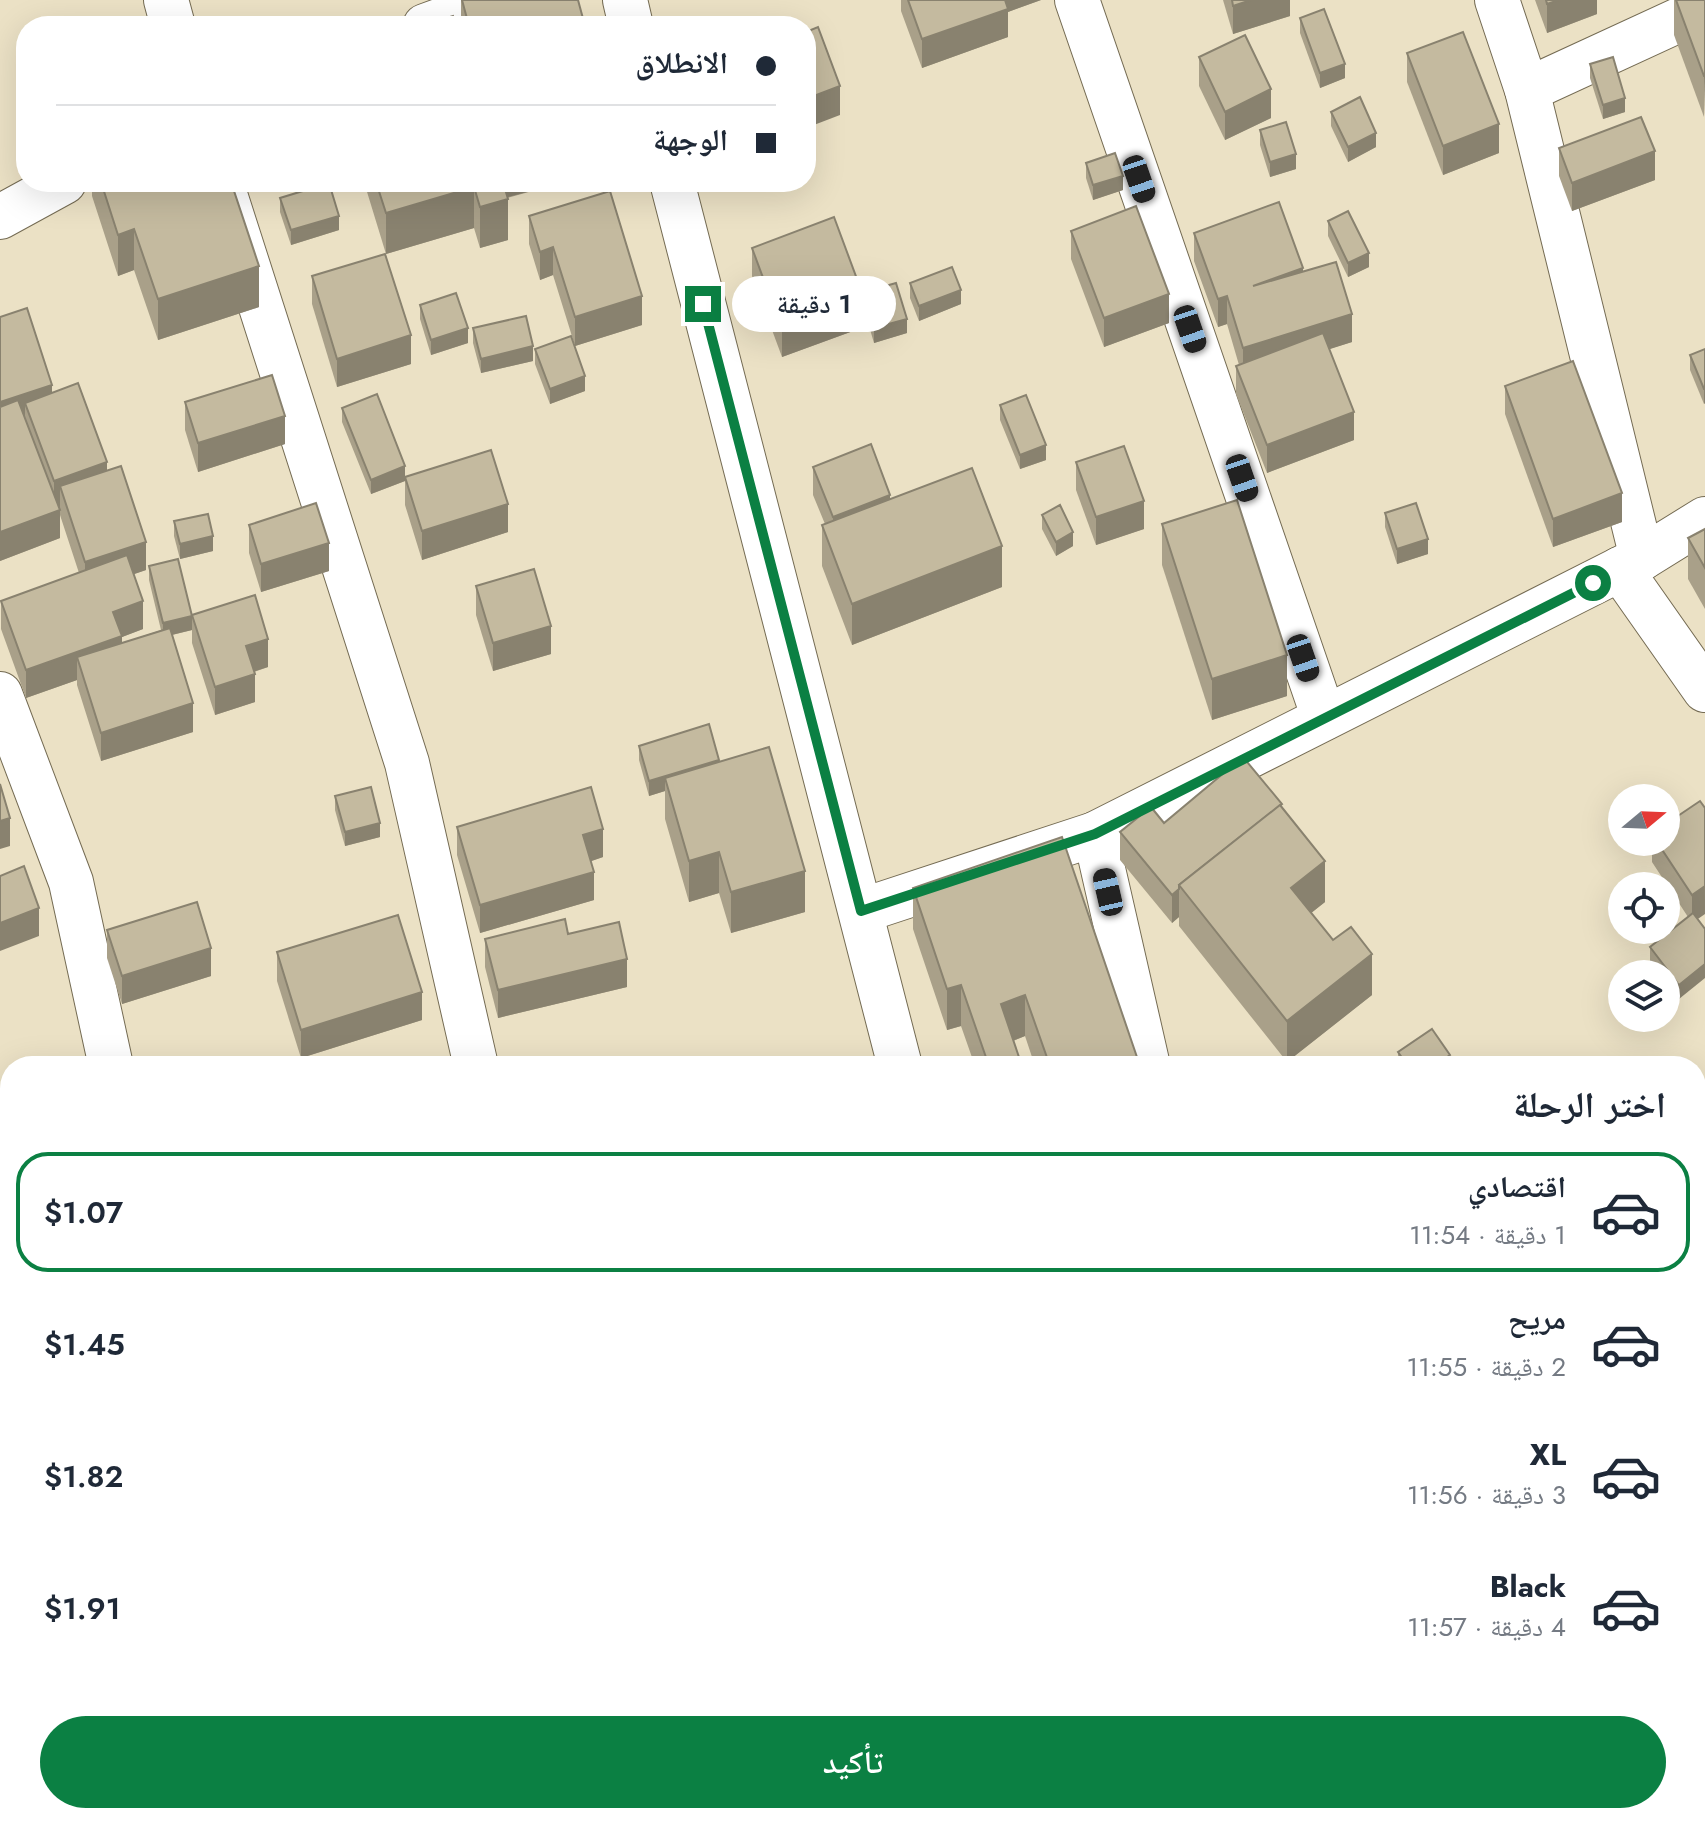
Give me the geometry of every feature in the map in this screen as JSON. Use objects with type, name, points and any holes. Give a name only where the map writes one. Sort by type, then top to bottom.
[{"type":"street","points":[[452,16],[496,0]]},
{"type":"street","points":[[1077,0],[1324,718]]},
{"type":"street","points":[[1497,0],[1527,90],[1631,563],[1705,690]]},
{"type":"street","points":[[1527,90],[1705,8]]},
{"type":"street","points":[[0,217],[46,192]]},
{"type":"street","points":[[224,192],[407,763],[474,1056]]},
{"type":"street","points":[[675,192],[897,1056]]},
{"type":"street","points":[[861,911],[1095,834],[1631,563],[1705,519]]},
{"type":"street","points":[[0,694],[71,882],[109,1056]]},
{"type":"street","points":[[1095,834],[1146,1056]]},
{"type":"street","points":[[28,896],[71,882]]},
{"type":"building","points":[[462,0],[578,0],[582,16],[466,16]]},
{"type":"building","points":[[908,0],[1005,0],[1008,9],[922,39]]},
{"type":"building","points":[[1232,0],[1251,0],[1233,6]]},
{"type":"building","points":[[1676,0],[1705,0],[1705,76],[1704,76]]},
{"type":"building","points":[[1324,9],[1345,64],[1320,73],[1300,18]]},
{"type":"building","points":[[816,28],[840,86],[816,95]]},
{"type":"building","points":[[1463,32],[1499,124],[1443,146],[1407,53]]},
{"type":"building","points":[[1245,35],[1271,89],[1225,112],[1199,57]]},
{"type":"building","points":[[1613,57],[1625,98],[1603,105],[1590,64]]},
{"type":"building","points":[[1360,97],[1376,133],[1348,147],[1331,112]]},
{"type":"building","points":[[1641,117],[1655,151],[1572,183],[1559,148]]},
{"type":"building","points":[[1286,122],[1296,154],[1270,162],[1260,130]]},
{"type":"building","points":[[1115,153],[1123,176],[1093,185],[1086,163]]},
{"type":"building","points":[[104,192],[234,192],[259,266],[158,299],[134,229],[118,235]]},
{"type":"building","points":[[300,192],[332,192],[339,216],[291,230],[280,198]]},
{"type":"building","points":[[379,192],[457,192],[386,213]]},
{"type":"building","points":[[476,192],[506,192],[508,199],[480,207]]},
{"type":"building","points":[[610,192],[642,296],[575,317],[553,247],[540,252],[529,216]]},
{"type":"building","points":[[1279,202],[1303,268],[1253,286],[1336,262],[1352,314],[1243,348],[1227,296],[1218,299],[1194,233]]},
{"type":"building","points":[[1136,206],[1169,294],[1104,318],[1071,231]]},
{"type":"building","points":[[1348,211],[1369,253],[1348,263],[1328,221]]},
{"type":"building","points":[[834,217],[864,298],[782,329],[752,248]]},
{"type":"building","points":[[385,254],[411,335],[337,359],[312,276]]},
{"type":"building","points":[[952,267],[961,290],[919,306],[910,283]]},
{"type":"building","points":[[896,283],[907,319],[874,328],[864,292]]},
{"type":"building","points":[[456,293],[468,328],[431,340],[420,305]]},
{"type":"building","points":[[27,308],[52,385],[0,402],[0,317]]},
{"type":"building","points":[[526,316],[533,346],[481,359],[473,328]]},
{"type":"building","points":[[1323,333],[1354,412],[1267,445],[1236,366]]},
{"type":"building","points":[[571,336],[585,376],[550,389],[535,349]]},
{"type":"building","points":[[1705,349],[1705,389],[1704,389],[1690,355]]},
{"type":"building","points":[[1573,361],[1622,493],[1553,519],[1505,386]]},
{"type":"building","points":[[272,375],[285,416],[198,443],[185,402]]},
{"type":"building","points":[[78,383],[107,462],[54,481],[25,403]]},
{"type":"building","points":[[377,394],[405,466],[371,480],[342,408]]},
{"type":"building","points":[[1026,395],[1046,445],[1020,455],[1000,405]]},
{"type":"building","points":[[18,400],[60,510],[0,532],[0,407]]},
{"type":"building","points":[[871,444],[890,495],[833,517],[813,467]]},
{"type":"building","points":[[1124,446],[1144,501],[1096,517],[1076,462]]},
{"type":"building","points":[[491,450],[508,504],[422,531],[405,477]]},
{"type":"building","points":[[121,466],[146,542],[85,562],[60,486]]},
{"type":"building","points":[[972,468],[1002,546],[852,604],[822,525]]},
{"type":"building","points":[[1237,500],[1287,655],[1212,679],[1162,524]]},
{"type":"building","points":[[316,503],[329,543],[261,564],[249,525]]},
{"type":"building","points":[[1416,503],[1428,539],[1397,549],[1385,513]]},
{"type":"building","points":[[1060,505],[1073,532],[1056,542],[1042,515]]},
{"type":"building","points":[[208,514],[213,536],[180,544],[174,521]]},
{"type":"building","points":[[1705,529],[1705,568],[1688,538]]},
{"type":"building","points":[[127,555],[143,601],[113,612],[122,636],[26,670],[1,601]]},
{"type":"building","points":[[178,559],[192,616],[163,623],[149,566]]},
{"type":"building","points":[[534,569],[551,626],[493,643],[476,586]]},
{"type":"building","points":[[255,595],[268,639],[246,646],[255,674],[215,687],[192,615]]},
{"type":"building","points":[[170,628],[193,703],[101,733],[77,657]]},
{"type":"building","points":[[709,724],[719,760],[649,781],[639,746]]},
{"type":"building","points":[[769,747],[805,871],[731,892],[719,852],[689,861],[665,778]]},
{"type":"building","points":[[1243,757],[1282,804],[1179,885],[1172,895],[1120,832],[1151,807],[1164,823]]},
{"type":"building","points":[[0,784],[10,818],[0,821]]},
{"type":"building","points":[[371,787],[380,823],[345,832],[335,796]]},
{"type":"building","points":[[591,787],[603,829],[583,835],[594,872],[480,905],[457,827]]},
{"type":"building","points":[[1700,801],[1705,808],[1705,886],[1692,895],[1680,872],[1677,872],[1666,856],[1680,856],[1680,815]]},
{"type":"building","points":[[1280,805],[1325,861],[1291,888],[1333,940],[1351,927],[1372,954],[1287,1021],[1179,885]]},
{"type":"building","points":[[1062,837],[1137,1056],[1046,1056],[1025,995],[1001,1004],[1019,1056],[986,1056],[961,985],[947,989],[913,888]]},
{"type":"building","points":[[24,866],[39,908],[0,923],[0,876]]},
{"type":"building","points":[[197,902],[211,948],[122,976],[107,930]]},
{"type":"building","points":[[1693,913],[1705,929],[1705,964],[1680,984],[1680,960],[1660,960],[1650,947],[1654,944],[1680,944],[1680,923]]},
{"type":"building","points":[[398,915],[422,992],[301,1030],[277,952]]},
{"type":"building","points":[[565,919],[568,934],[619,922],[627,959],[498,990],[485,939]]},
{"type":"building","points":[[1432,1029],[1450,1055],[1401,1056],[1398,1052]]},
{"type":"route","points":[[703,304],[861,911],[1095,834],[1593,583]]}]
